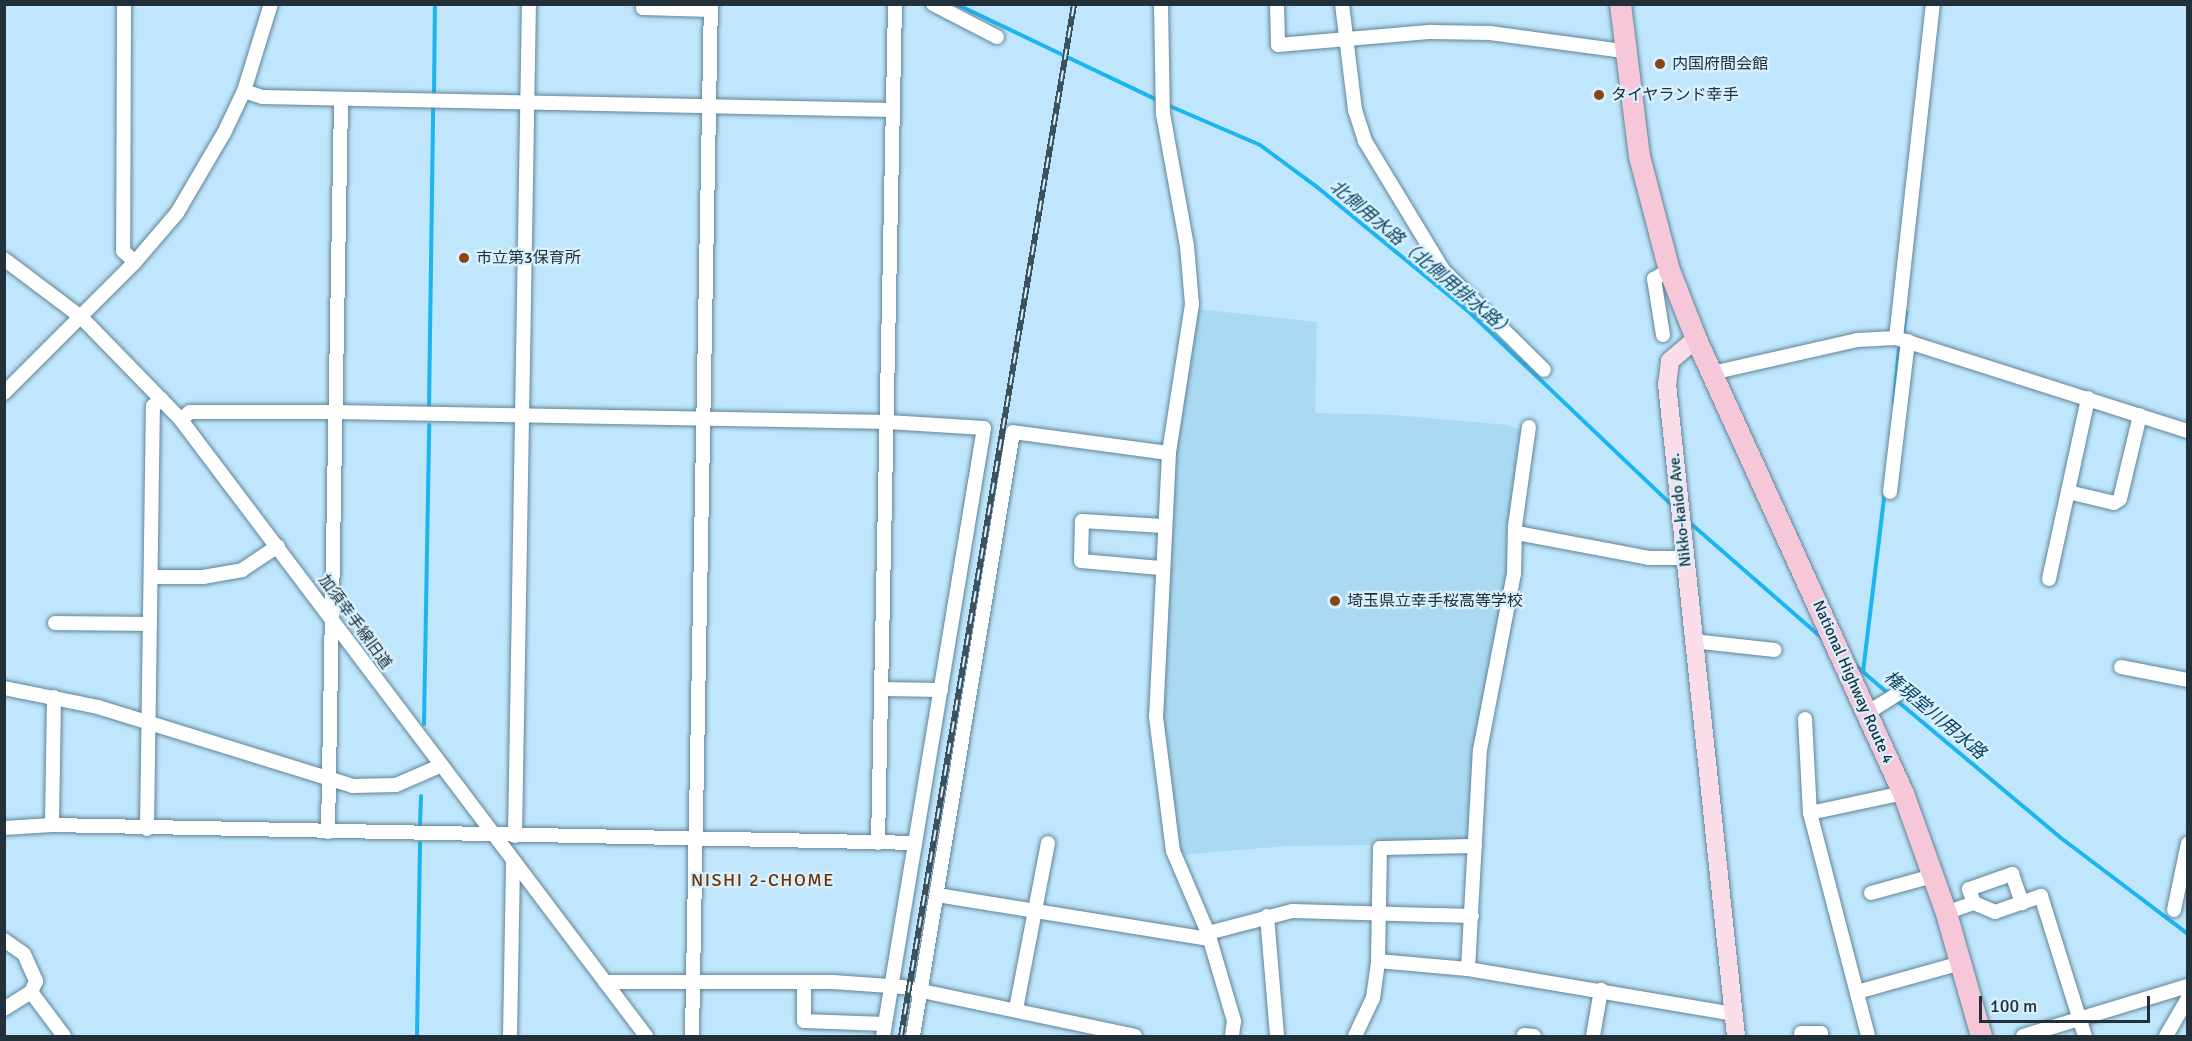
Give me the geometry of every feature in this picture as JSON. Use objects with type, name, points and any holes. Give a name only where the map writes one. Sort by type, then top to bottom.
[{"type":"highway","points":[[1620,4],[1624,51],[1645,189],[1669,270],[1696,339]]},
{"type":"highway","name":"National Highway Route 4","points":[[1696,339],[1903,793],[1934,876],[1982,1036]]},
{"type":"main road","name":"Nikko-kaido Ave.","points":[[1696,339],[1673,356],[1668,371],[1693,641],[1736,1036]]},
{"type":"street","points":[[124,4],[123,251],[135,262]]},
{"type":"street","points":[[515,836],[529,4]]},
{"type":"street","points":[[644,4],[644,8],[711,7],[692,1036]]},
{"type":"street","points":[[879,843],[895,4]]},
{"type":"street","points":[[933,4],[997,37]]},
{"type":"street","points":[[1161,4],[1162,103],[1186,246],[1192,304],[1169,453],[1160,568],[1162,632],[1156,717],[1168,832],[1208,936],[1234,1021],[1232,1036]]},
{"type":"street","points":[[1277,4],[1278,45],[1431,32],[1490,33],[1624,51]]},
{"type":"street","points":[[1342,4],[1354,110],[1365,141],[1443,270],[1544,370]]},
{"type":"street","points":[[1890,492],[1933,4]]},
{"type":"street","points":[[4,393],[135,262],[183,203],[244,91],[267,6]]},
{"type":"street","points":[[244,91],[262,97],[893,110]]},
{"type":"street","points":[[328,832],[333,412],[341,99]]},
{"type":"street","name":"加須幸手線旧道","points":[[4,259],[81,317],[181,420],[278,546],[491,834],[646,1036]]},
{"type":"street","points":[[1663,335],[1654,279],[1669,270]]},
{"type":"street","points":[[1712,373],[1857,340],[1902,340],[2187,431]]},
{"type":"street","points":[[2049,579],[2088,398]]},
{"type":"street","points":[[147,829],[153,406],[162,399]]},
{"type":"street","points":[[181,420],[190,412],[333,412],[888,422],[984,428],[884,1030],[804,1021],[804,982]]},
{"type":"street","points":[[2068,492],[2114,503],[2120,499],[2140,415]]},
{"type":"street","points":[[1468,969],[1480,750],[1514,574],[1516,533],[1529,427]]},
{"type":"street","points":[[913,1036],[918,990],[937,896],[1013,432],[1169,453]]},
{"type":"street","points":[[1160,568],[1081,561],[1082,521],[1163,526]]},
{"type":"street","points":[[1516,533],[1648,558],[1685,558]]},
{"type":"street","points":[[151,577],[203,577],[242,570],[278,546]]},
{"type":"street","points":[[55,623],[150,624]]},
{"type":"street","points":[[1693,641],[1775,650]]},
{"type":"street","points":[[2121,667],[2187,680]]},
{"type":"street","points":[[4,688],[54,697],[148,723],[330,781],[384,787],[410,781],[441,766]]},
{"type":"street","points":[[882,689],[941,690]]},
{"type":"street","points":[[1867,713],[1899,693]]},
{"type":"street","points":[[52,825],[54,697]]},
{"type":"street","points":[[1805,719],[1810,813],[1868,1036]]},
{"type":"street","points":[[1810,813],[1903,793]]},
{"type":"street","points":[[4,828],[52,825],[147,829],[915,843]]},
{"type":"street","points":[[1016,1009],[1048,843]]},
{"type":"street","points":[[2174,910],[2187,843]]},
{"type":"street","points":[[1355,1036],[1372,998],[1378,962],[1380,848],[1476,846]]},
{"type":"street","points":[[510,1036],[513,860]]},
{"type":"street","points":[[1974,903],[1969,889],[2012,874],[2022,903]]},
{"type":"street","points":[[1871,893],[1934,876]]},
{"type":"street","points":[[937,896],[1036,914],[1208,936],[1267,916],[1292,911],[1472,916]]},
{"type":"street","points":[[1946,913],[1974,903],[1995,912],[2041,896],[2085,1036]]},
{"type":"street","points":[[1267,916],[1277,1036]]},
{"type":"street","points":[[4,940],[24,954],[36,981],[31,992],[5,1006]]},
{"type":"street","points":[[1378,962],[1468,969],[1733,1014]]},
{"type":"street","points":[[1857,992],[1961,963]]},
{"type":"street","points":[[605,982],[693,984],[804,982],[890,986],[1016,1009],[1135,1036]]},
{"type":"street","points":[[2022,1036],[2187,986]]},
{"type":"street","points":[[1593,1036],[1601,990]]},
{"type":"street","points":[[31,992],[64,1036]]},
{"type":"street","points":[[2166,1036],[2187,998]]},
{"type":"street","points":[[1801,1033],[1821,1033],[1821,1036]]},
{"type":"shaded area","name":"埼玉県立幸手桜高等学校","points":[[1197,309],[1317,322],[1315,413],[1394,415],[1507,425],[1521,430],[1507,536],[1512,539],[1509,569],[1468,844],[1287,846],[1179,855],[1163,729],[1162,690],[1174,458]]},
{"type":"waterway","points":[[434,95],[435,4]]},
{"type":"waterway","name":"北側用水路（北側用排水路）","points":[[956,4],[1159,101]]},
{"type":"waterway","name":"北側用水路（北側用排水路）","points":[[1165,104],[1260,145],[1317,187],[1467,310],[1673,506]]},
{"type":"waterway","points":[[429,407],[433,108]]},
{"type":"waterway","name":"権現堂川用水路","points":[[1903,333],[1906,312]]},
{"type":"waterway","name":"権現堂川用水路","points":[[1894,403],[1899,349]]},
{"type":"waterway","points":[[424,724],[429,425]]},
{"type":"waterway","name":"権現堂川用水路","points":[[1863,672],[1885,491]]},
{"type":"waterway","name":"北側用水路（北側用排水路）","points":[[1689,522],[1823,639]]},
{"type":"waterway","name":"権現堂川用水路","points":[[1855,665],[1890,695]]},
{"type":"waterway","name":"権現堂川用水路","points":[[1896,700],[2061,838],[2188,934]]},
{"type":"waterway","points":[[420,825],[421,796]]},
{"type":"waterway","points":[[417,1036],[420,843]]},
{"type":"railway","points":[[901,1036],[1074,4]]},
{"type":"place","name":"内国府間会館","points":[[1660,64]]},
{"type":"place","name":"タイヤランド幸手","points":[[1599,95]]},
{"type":"place","name":"市立第3保育所","points":[[464,258]]},
{"type":"place","name":"埼玉県立幸手桜高等学校","points":[[1335,601]]},
{"type":"district","name":"NISHI 2-CHOME","points":[[763,880]]}]
